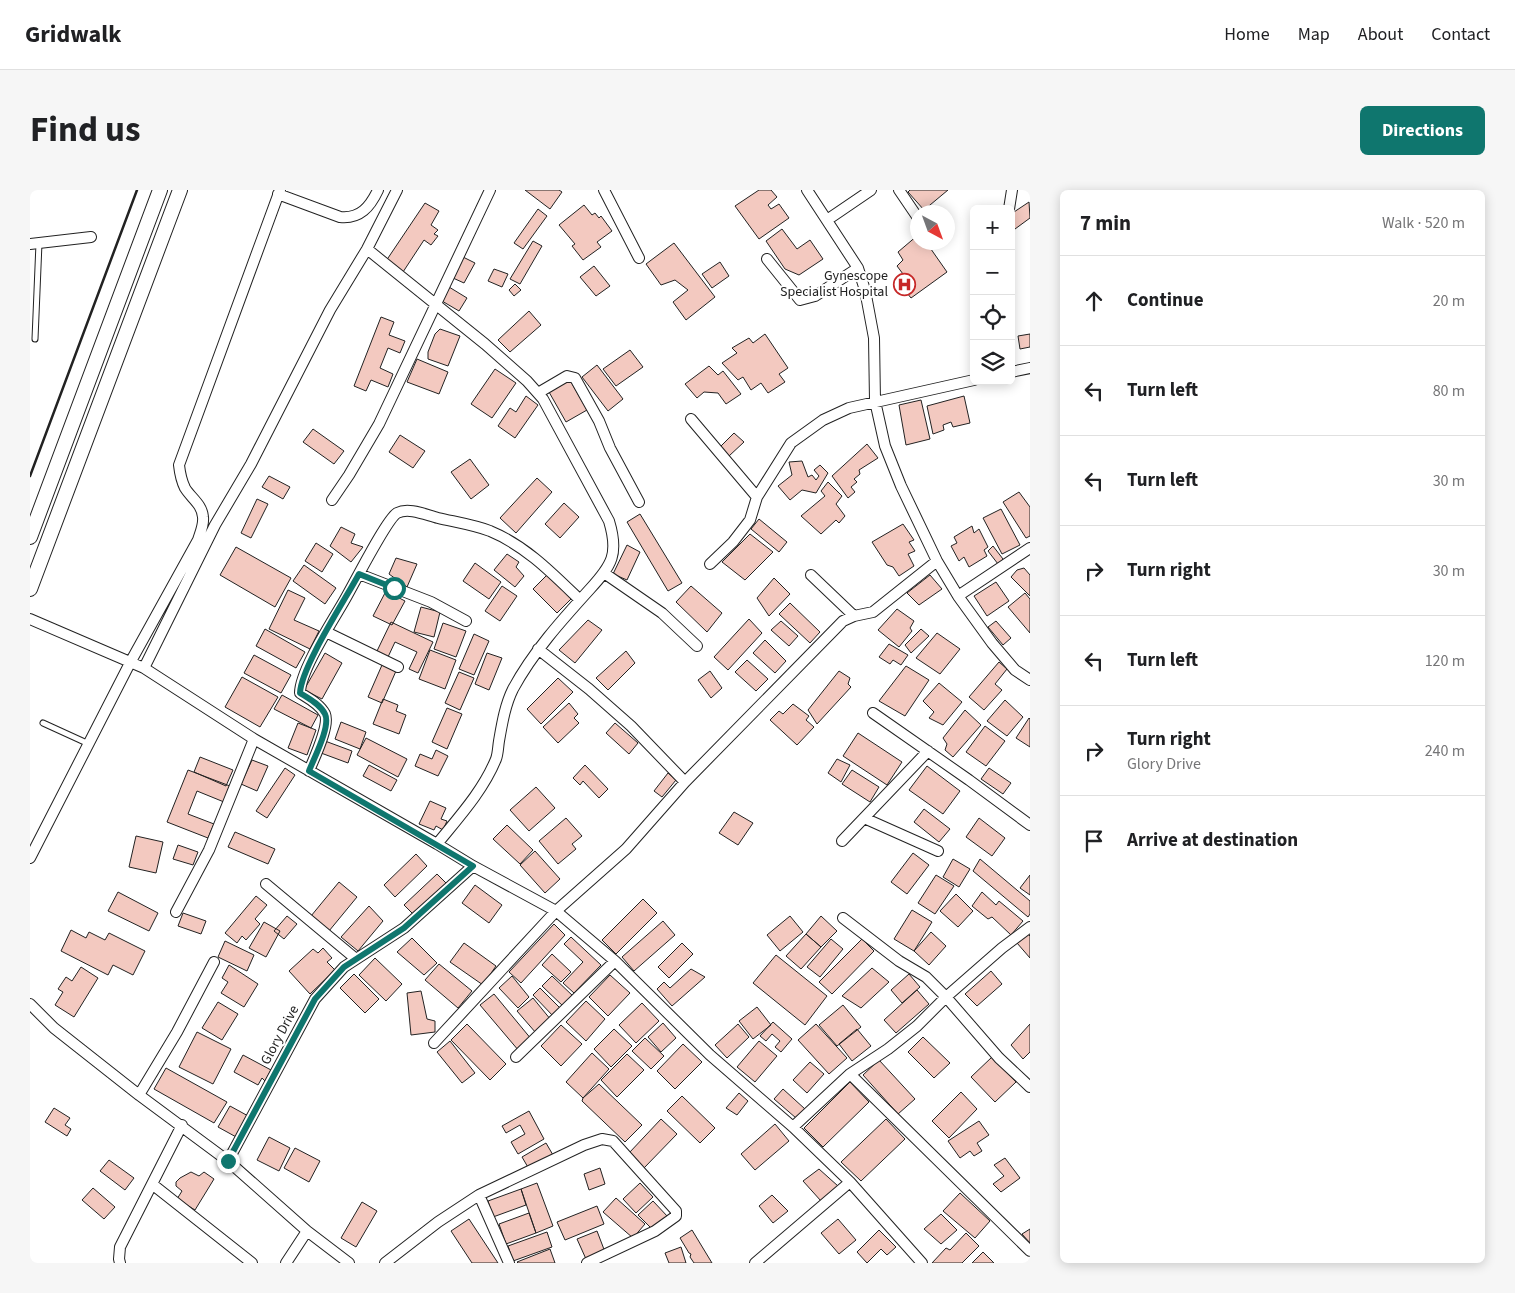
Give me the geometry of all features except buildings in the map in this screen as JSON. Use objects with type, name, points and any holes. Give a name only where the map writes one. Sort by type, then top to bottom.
[{"type":"main road","points":[[30,537],[33,519],[160,190]]},
{"type":"main road","points":[[30,589],[180,190]]},
{"type":"street","points":[[30,858],[132,661],[198,540],[203,516],[197,501],[186,489],[180,477],[179,465],[279,192],[340,217],[350,218],[359,215],[366,209],[378,190]]},
{"type":"street","points":[[144,668],[215,526],[251,464],[330,310],[367,249],[397,190]]},
{"type":"street","points":[[332,500],[379,424],[490,190]]},
{"type":"street","points":[[604,190],[639,258]]},
{"type":"street","points":[[808,190],[858,268],[865,290],[874,338],[875,401],[885,446],[901,486],[938,561],[958,596],[992,643],[1015,670],[1030,680]]},
{"type":"street","points":[[827,220],[871,190]]},
{"type":"street","points":[[900,190],[910,206]]},
{"type":"street","points":[[1010,205],[1012,190]]},
{"type":"street","points":[[35,243],[91,237]]},
{"type":"street","points":[[367,249],[485,344],[538,393],[573,452],[609,521],[614,536],[613,556],[604,573],[559,622],[538,649],[512,691],[502,722],[497,758],[463,812],[437,844]]},
{"type":"street","points":[[768,259],[800,300],[815,296],[858,268]]},
{"type":"street","points":[[1015,371],[1030,368]]},
{"type":"street","points":[[538,393],[567,376],[575,378],[599,421],[610,448],[638,502]]},
{"type":"street","points":[[710,564],[733,542],[750,520],[757,497],[791,443],[823,420],[849,408],[875,401],[970,381]]},
{"type":"street","points":[[691,419],[757,497]]},
{"type":"street","points":[[309,771],[326,726],[325,714],[315,702],[300,693],[300,684],[326,632],[395,514],[404,510],[489,531],[521,547],[542,563],[580,600]]},
{"type":"street","points":[[958,596],[1030,548]]},
{"type":"street","points":[[434,1043],[556,911],[626,849],[685,782],[843,621],[854,616],[873,612],[938,561]]},
{"type":"street","points":[[604,573],[662,614],[697,646]]},
{"type":"street","points":[[359,574],[431,602],[466,620]]},
{"type":"street","points":[[811,575],[854,616]]},
{"type":"street","points":[[30,619],[132,661],[254,739],[473,866],[556,911],[615,961],[710,1055],[792,1127],[850,1182],[922,1263]]},
{"type":"street","points":[[326,632],[398,667]]},
{"type":"street","points":[[538,649],[589,689],[630,726],[685,782]]},
{"type":"street","points":[[873,713],[1030,825]]},
{"type":"street","points":[[176,912],[209,850],[254,739]]},
{"type":"street","points":[[842,841],[928,751]]},
{"type":"street","points":[[864,818],[938,851]]},
{"type":"street","name":"Glory Drive","points":[[228,1161],[315,999],[344,967],[404,928],[473,866]]},
{"type":"street","points":[[266,884],[356,959]]},
{"type":"street","points":[[843,918],[899,961],[926,977],[999,1058],[1030,1087]]},
{"type":"street","points":[[792,1127],[850,1074],[895,1044],[1002,948],[1030,927]]},
{"type":"street","points":[[516,1057],[615,961]]},
{"type":"street","points":[[139,1095],[177,1032],[214,962]]},
{"type":"street","points":[[30,1004],[54,1028],[139,1095],[182,1125],[228,1161],[307,1231],[349,1263]]},
{"type":"street","points":[[850,1074],[1030,1250]]},
{"type":"street","points":[[120,1263],[120,1247],[182,1125]]},
{"type":"street","points":[[385,1263],[438,1222],[479,1195],[584,1145],[602,1139],[613,1141],[676,1212],[676,1216],[656,1231],[587,1263]]},
{"type":"street","points":[[754,1263],[850,1182]]},
{"type":"street","points":[[152,1184],[252,1263]]},
{"type":"street","points":[[479,1195],[509,1263]]},
{"type":"street","points":[[286,1263],[307,1231]]},
{"type":"lane","points":[[35,243],[35,339]]},
{"type":"lane","points":[[43,723],[89,745]]},
{"type":"wall","points":[[30,476],[137,190]]},
{"type":"place","name":"Gynescope Specialist Hospital","points":[[904,284]]},
{"type":"route","points":[[228,1161],[315,999],[344,967],[404,928],[473,866],[309,771],[326,726],[325,714],[315,702],[300,693],[300,684],[359,574],[394,588]]}]
